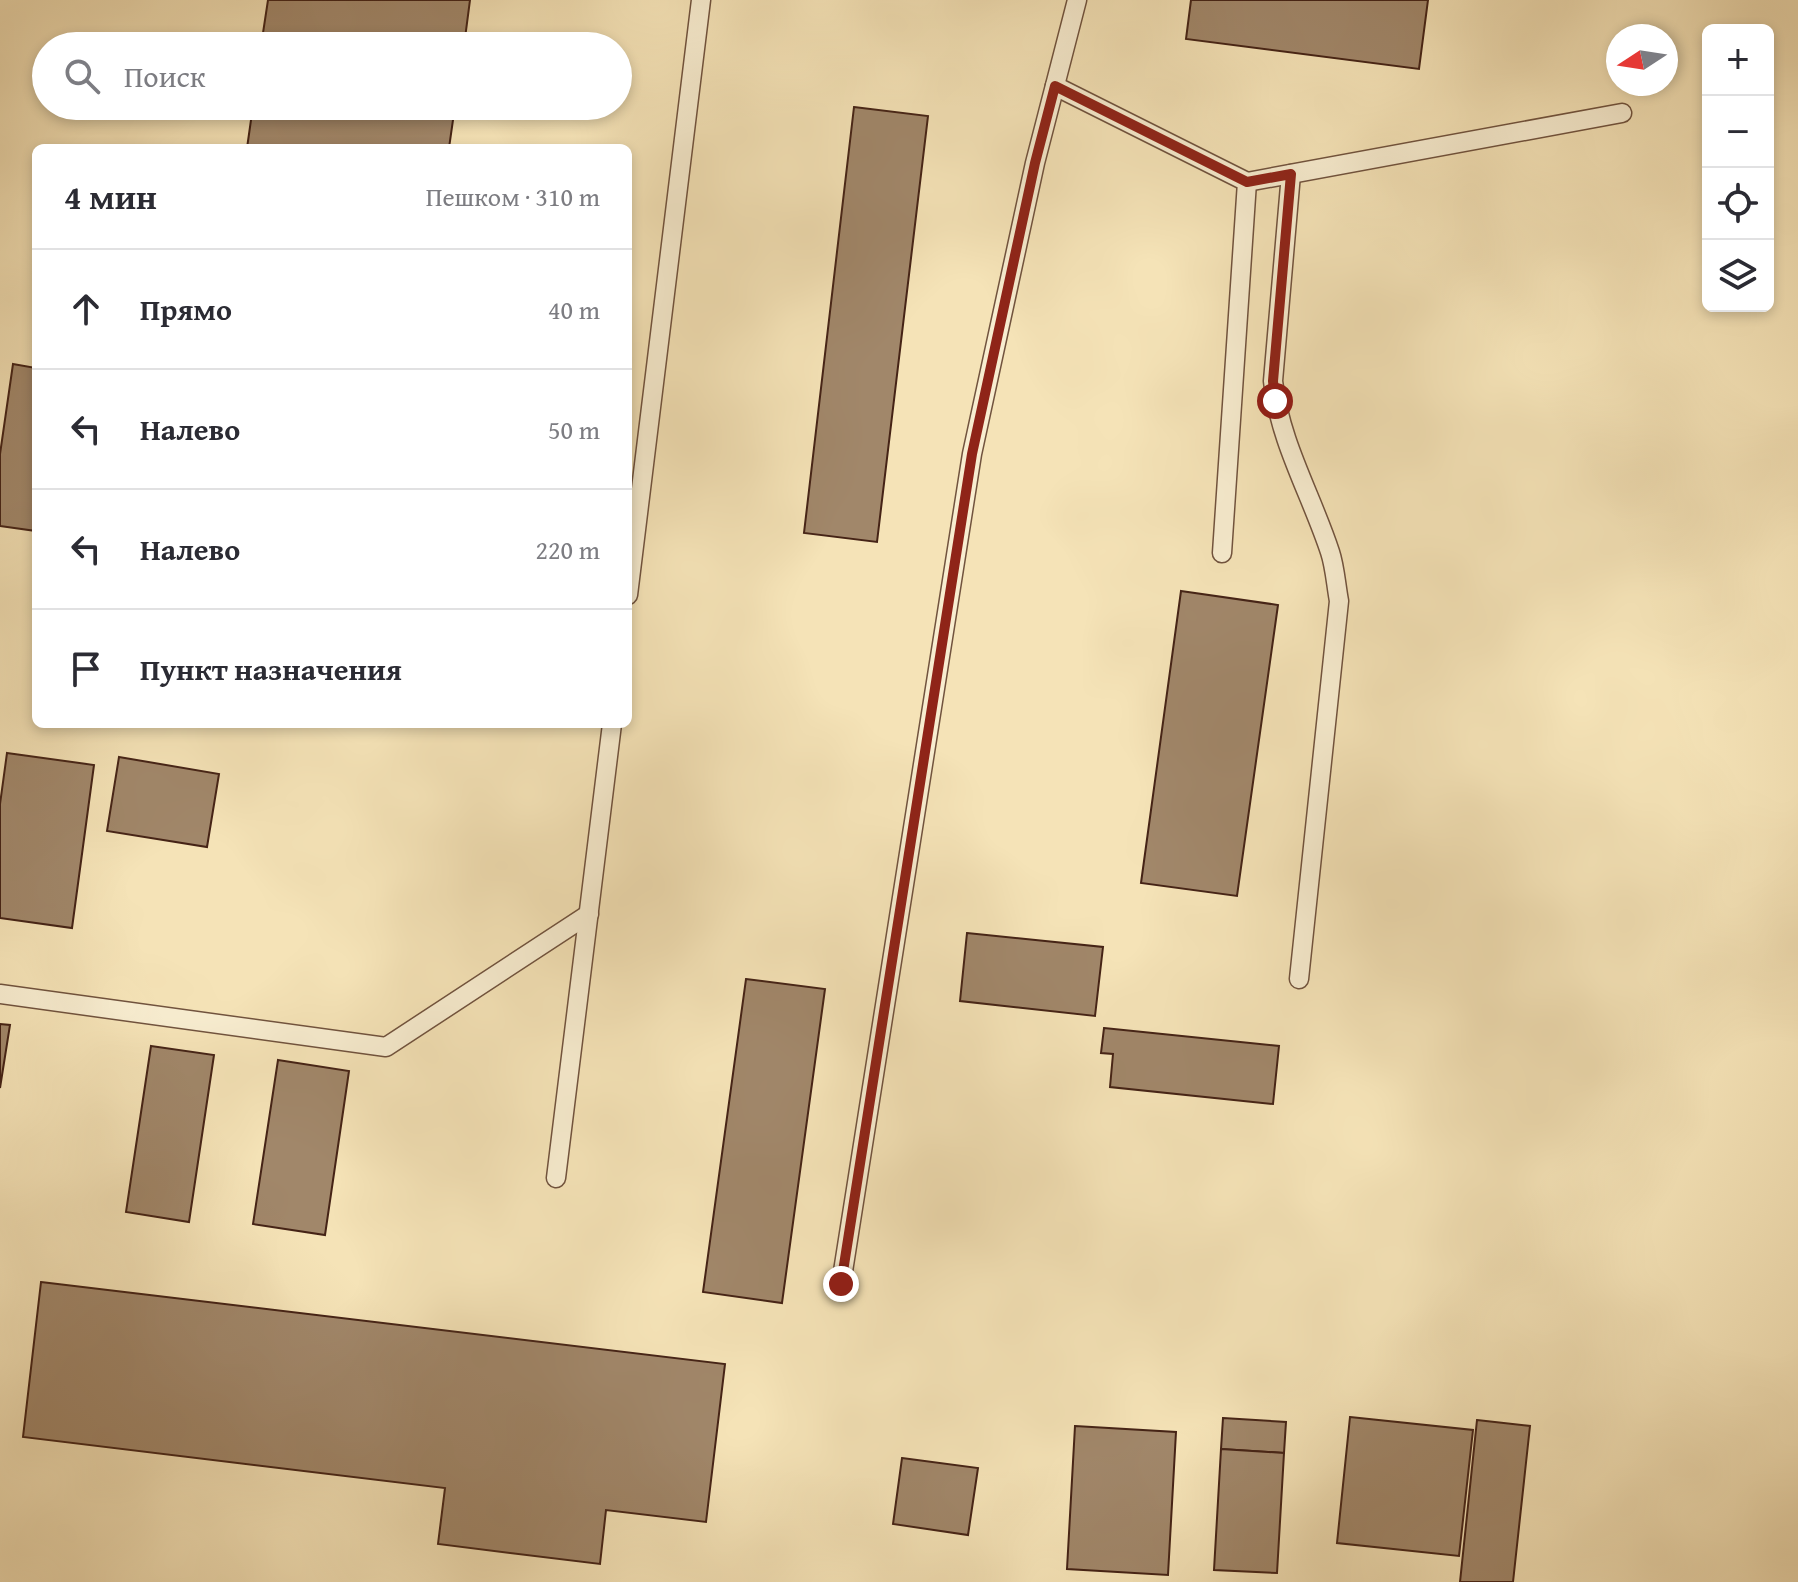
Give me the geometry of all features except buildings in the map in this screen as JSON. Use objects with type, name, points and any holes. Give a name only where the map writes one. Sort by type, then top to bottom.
[{"type":"lane","points":[[632,562],[701,0]]},
{"type":"lane","points":[[841,1284],[972,454],[1035,163],[1077,0]]},
{"type":"lane","points":[[1055,86],[1247,182],[1622,113]]},
{"type":"lane","points":[[1291,174],[1273,381],[1289,453],[1331,554],[1339,601],[1299,979]]},
{"type":"lane","points":[[1222,553],[1247,182]]},
{"type":"lane","points":[[556,1178],[612,728]]},
{"type":"lane","points":[[0,994],[386,1047],[589,914]]},
{"type":"route","points":[[841,1284],[972,454],[1035,163],[1055,86],[1247,182],[1291,174],[1273,381],[1275,401]]}]
